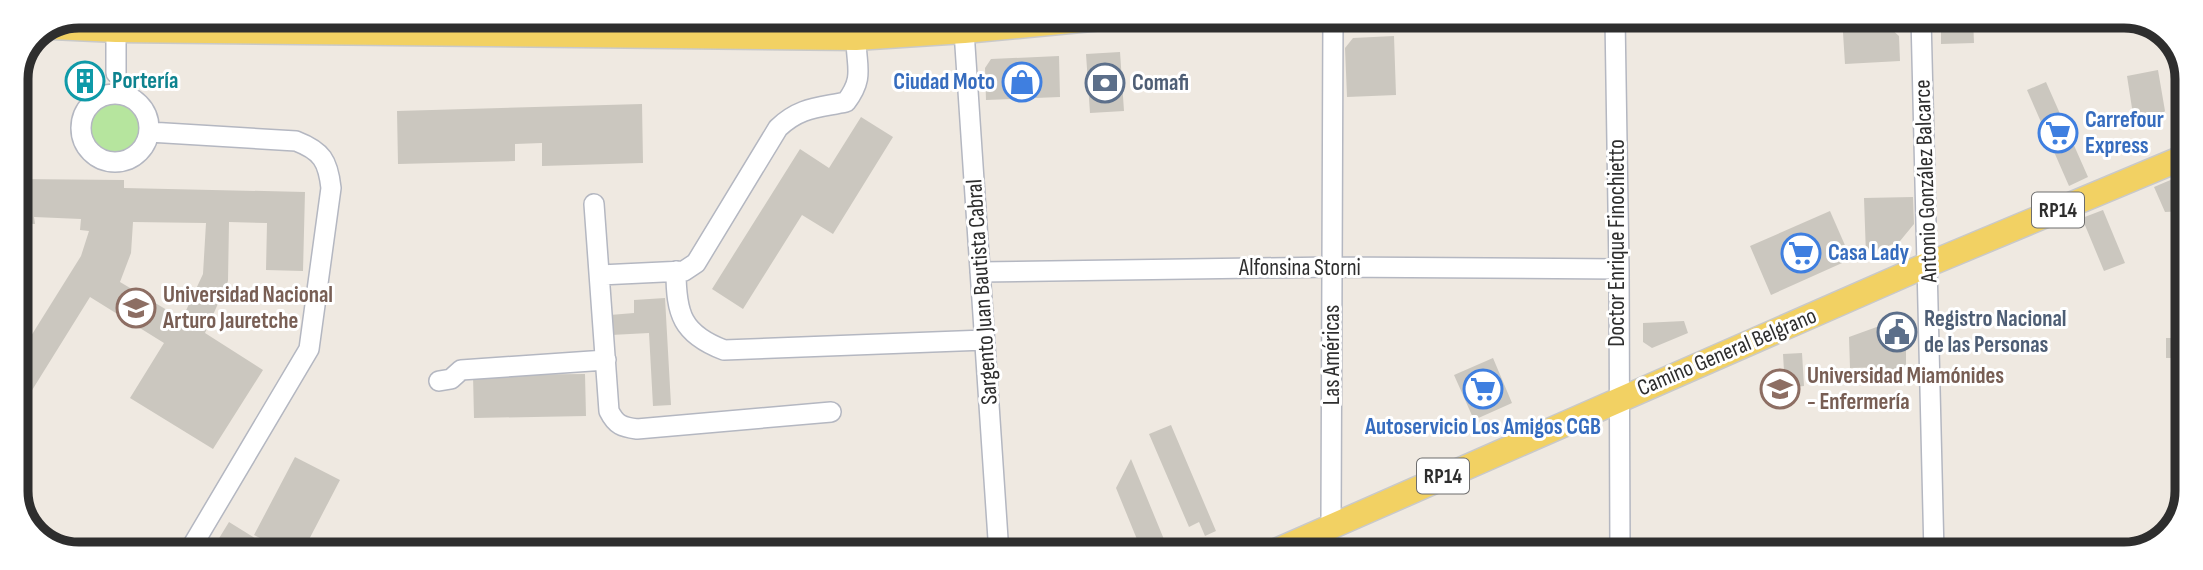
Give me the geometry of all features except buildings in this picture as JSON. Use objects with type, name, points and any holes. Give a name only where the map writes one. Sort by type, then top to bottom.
[{"type":"main road","points":[[77,28],[856,38],[933,28]]},
{"type":"main road","name":"Camino General Belgrano","points":[[1298,542],[1331,525],[1929,264],[2175,161]]},
{"type":"street","name":"Sargento Juan Bautista Cabral","points":[[964,28],[998,542]]},
{"type":"street","name":"Las Américas","points":[[1331,525],[1333,28]]},
{"type":"street","name":"Doctor Enrique Finochietto","points":[[1615,28],[1620,542]]},
{"type":"street","name":"Antonio González Balcarce","points":[[1922,28],[1934,542]]},
{"type":"street","points":[[116,30],[116,73]]},
{"type":"street","points":[[600,275],[684,271],[696,263],[778,128],[791,116],[803,111],[846,102],[859,80],[856,38]]},
{"type":"street","points":[[149,132],[296,141],[311,147],[324,159],[331,188],[309,349],[195,542]]},
{"type":"street","points":[[594,204],[609,411],[614,421],[622,427],[637,429],[831,412]]},
{"type":"street","name":"Alfonsina Storni","points":[[980,272],[1332,267],[1619,269]]},
{"type":"street","points":[[676,271],[676,302],[685,323],[705,342],[724,350],[985,340]]},
{"type":"street","points":[[439,382],[452,379],[461,370],[606,360]]},
{"type":"street","points":[[451,398],[455,378],[461,370]]},
{"type":"green space","points":[[115,102],[125,104],[133,110],[139,118],[139,138],[133,146],[125,152],[115,154],[105,152],[97,146],[91,138],[89,128],[91,118],[97,110],[105,104]]},
{"type":"place","name":"Portería","points":[[85,81]]},
{"type":"place","name":"Ciudad Moto","points":[[1022,82]]},
{"type":"place","name":"Comafi","points":[[1105,83]]},
{"type":"place","name":"Carrefour Express","points":[[2058,133]]},
{"type":"place","name":"Casa Lady","points":[[1801,253]]},
{"type":"place","name":"Universidad Nacional Arturo Jauretche","points":[[136,308]]},
{"type":"place","name":"Registro Nacional de las Personas","points":[[1897,332]]},
{"type":"place","name":"Autoservicio Los Amigos CGB","points":[[1483,389]]},
{"type":"place","name":"Universidad Miamónides - Enfermería","points":[[1780,389]]}]
